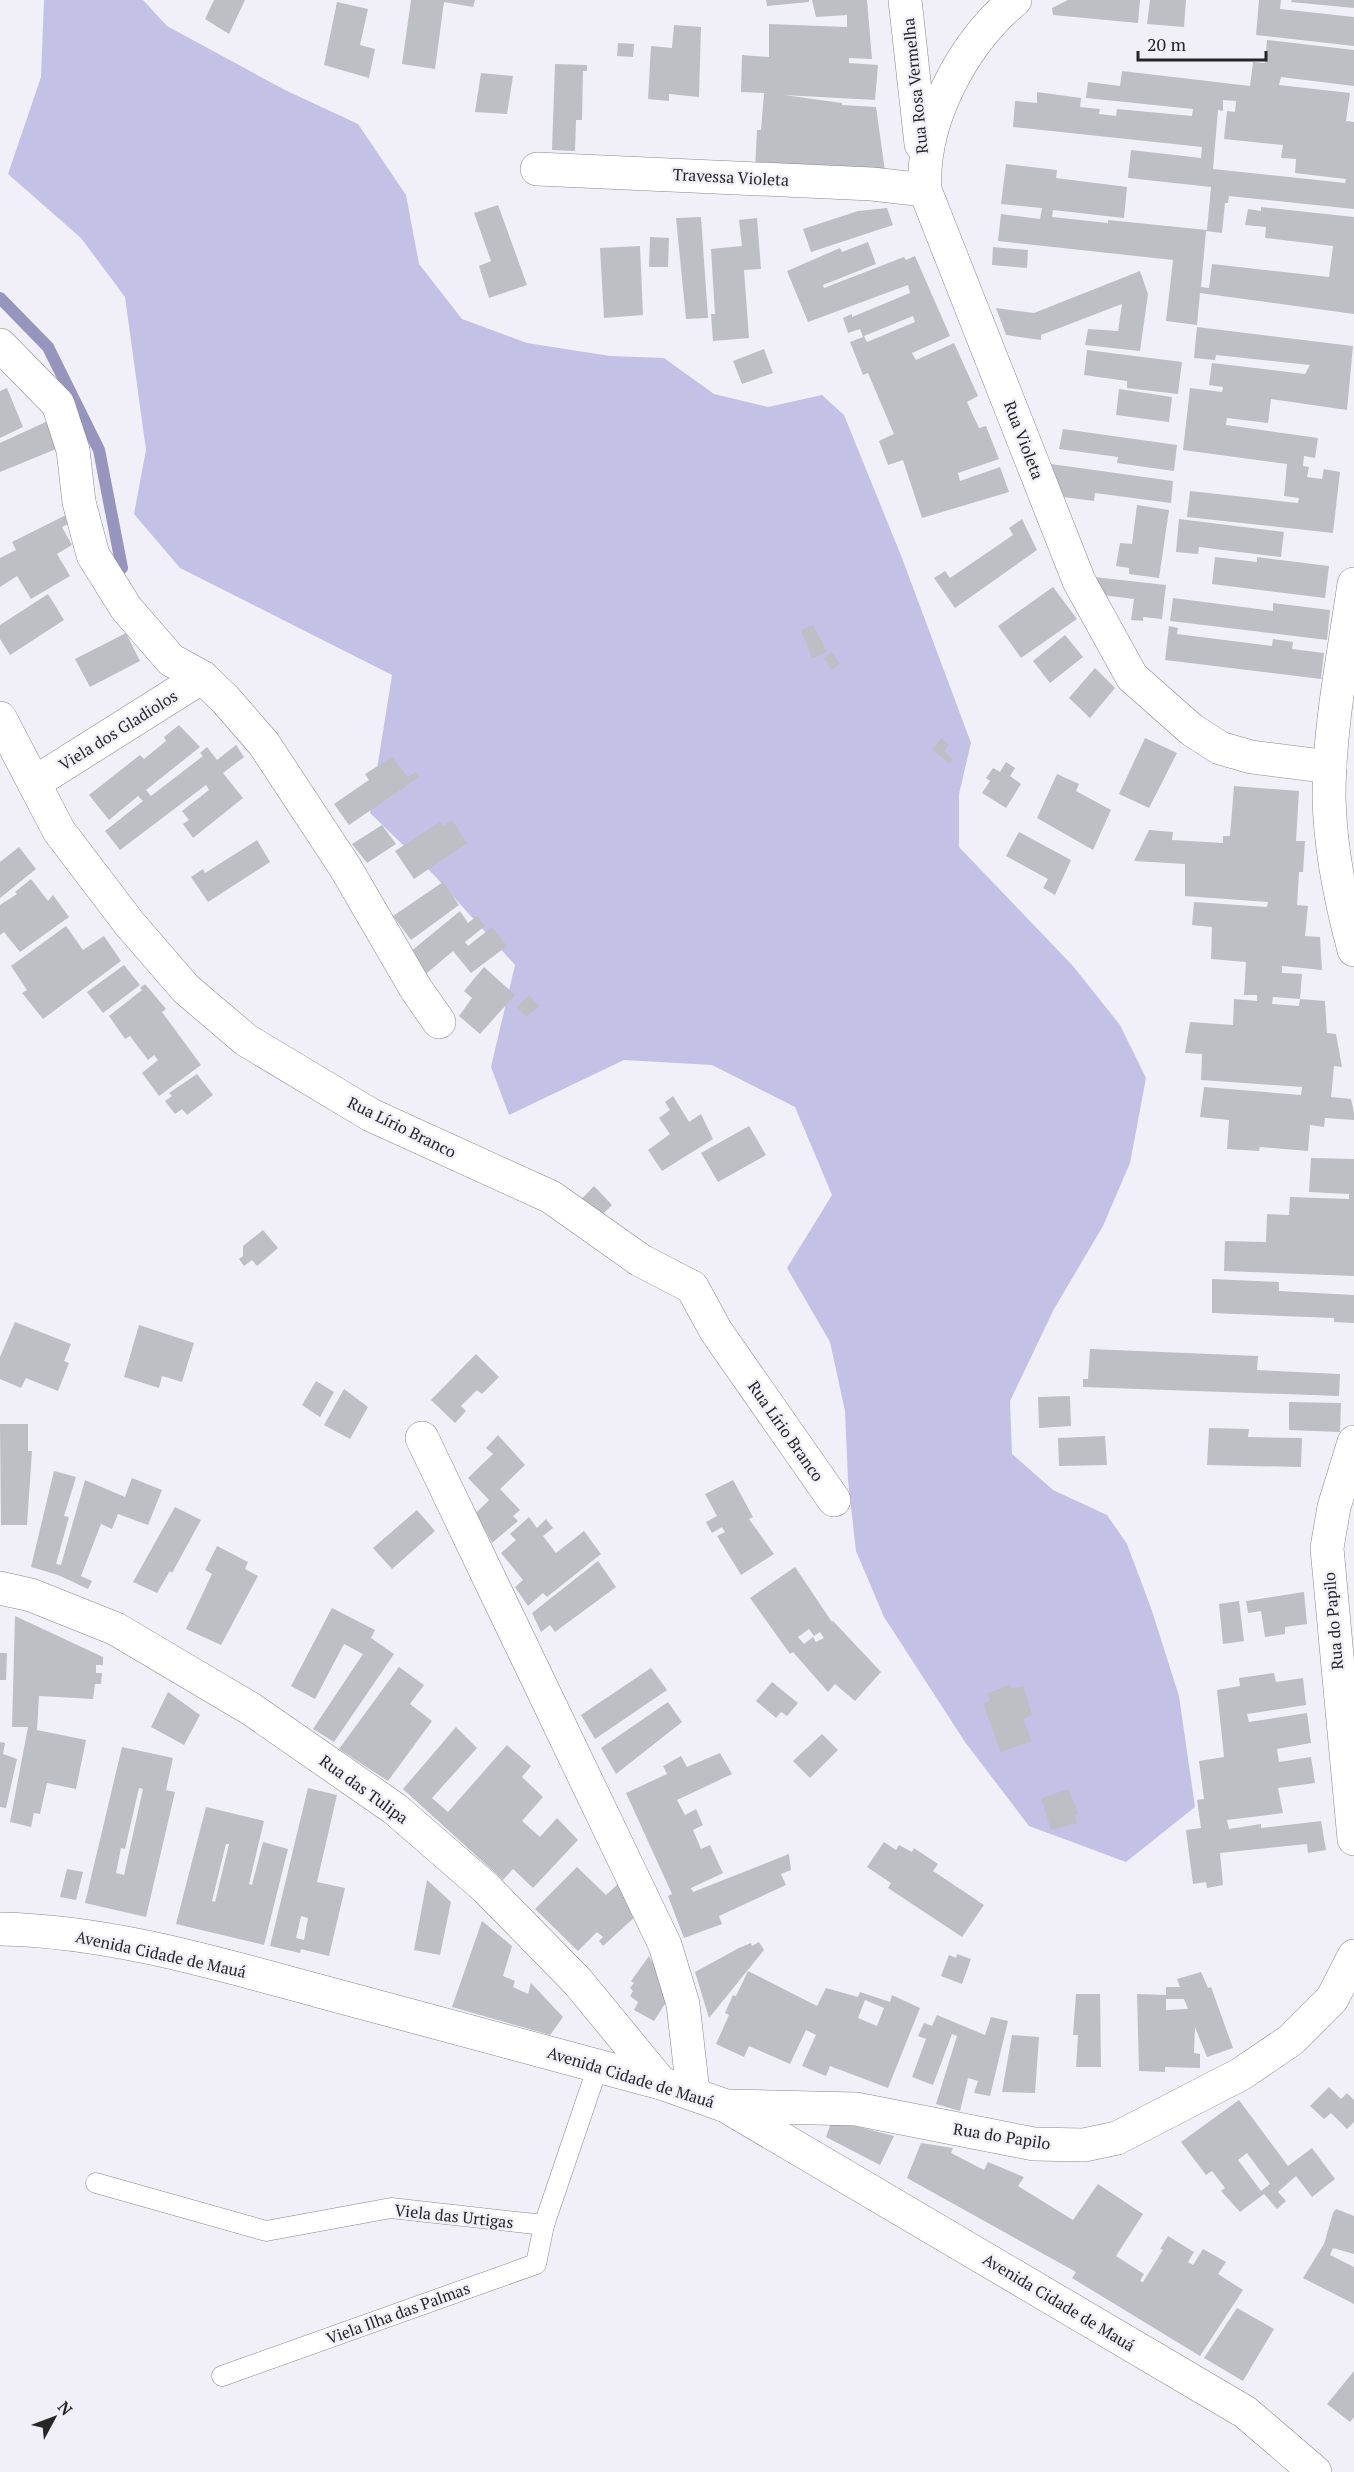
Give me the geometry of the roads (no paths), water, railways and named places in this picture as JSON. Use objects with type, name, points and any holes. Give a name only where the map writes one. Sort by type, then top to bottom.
[{"type":"street","name":"Rua Rosa Vermelha","points":[[905,0],[925,181]]},
{"type":"street","points":[[925,181],[939,106],[966,58],[999,14],[1015,0]]},
{"type":"street","name":"Travessa Violeta","points":[[537,169],[872,184],[925,181]]},
{"type":"street","name":"Rua Violeta","points":[[925,181],[1079,581],[1132,677],[1192,730],[1220,748],[1251,757],[1330,767]]},
{"type":"street","points":[[0,345],[58,404],[73,450],[79,502],[93,555],[126,608],[171,660],[202,677],[225,699],[264,744],[345,867],[416,989],[439,1022]]},
{"type":"street","points":[[1354,584],[1333,728],[1329,799],[1345,859],[1354,950]]},
{"type":"street","name":"Viela dos Gladiolos","points":[[34,783],[202,677]]},
{"type":"street","name":"Rua Lírio Branco","points":[[0,718],[59,831],[129,923],[186,989],[246,1040],[371,1115],[551,1197],[640,1260],[692,1287],[716,1331],[834,1500]]},
{"type":"street","points":[[422,1438],[665,1945],[683,2004],[693,2092]]},
{"type":"street","name":"Rua do Papilo","points":[[1354,1442],[1334,1507],[1327,1548],[1354,1839]]},
{"type":"street","name":"Rua das Tulipa","points":[[0,1588],[31,1595],[116,1629],[251,1709],[395,1809],[486,1888],[578,1982],[661,2083]]},
{"type":"street","name":"Avenida Cidade de Mauá","points":[[0,1929],[43,1929],[222,1965],[693,2092],[726,2106],[1245,2412],[1315,2472]]},
{"type":"street","name":"Rua do Papilo","points":[[726,2106],[856,2109],[1034,2144],[1084,2145],[1117,2138],[1241,2074],[1292,2040],[1332,1999],[1354,1956]]},
{"type":"lane","points":[[544,2225],[598,2066]]},
{"type":"lane","name":"Viela das Urtigas","points":[[96,2183],[266,2231],[391,2208],[544,2225]]},
{"type":"lane","name":"Viela Ilha das Palmas","points":[[222,2376],[536,2264],[544,2225]]},
{"type":"waterway","points":[[0,298],[48,347],[99,450],[122,568]]}]
